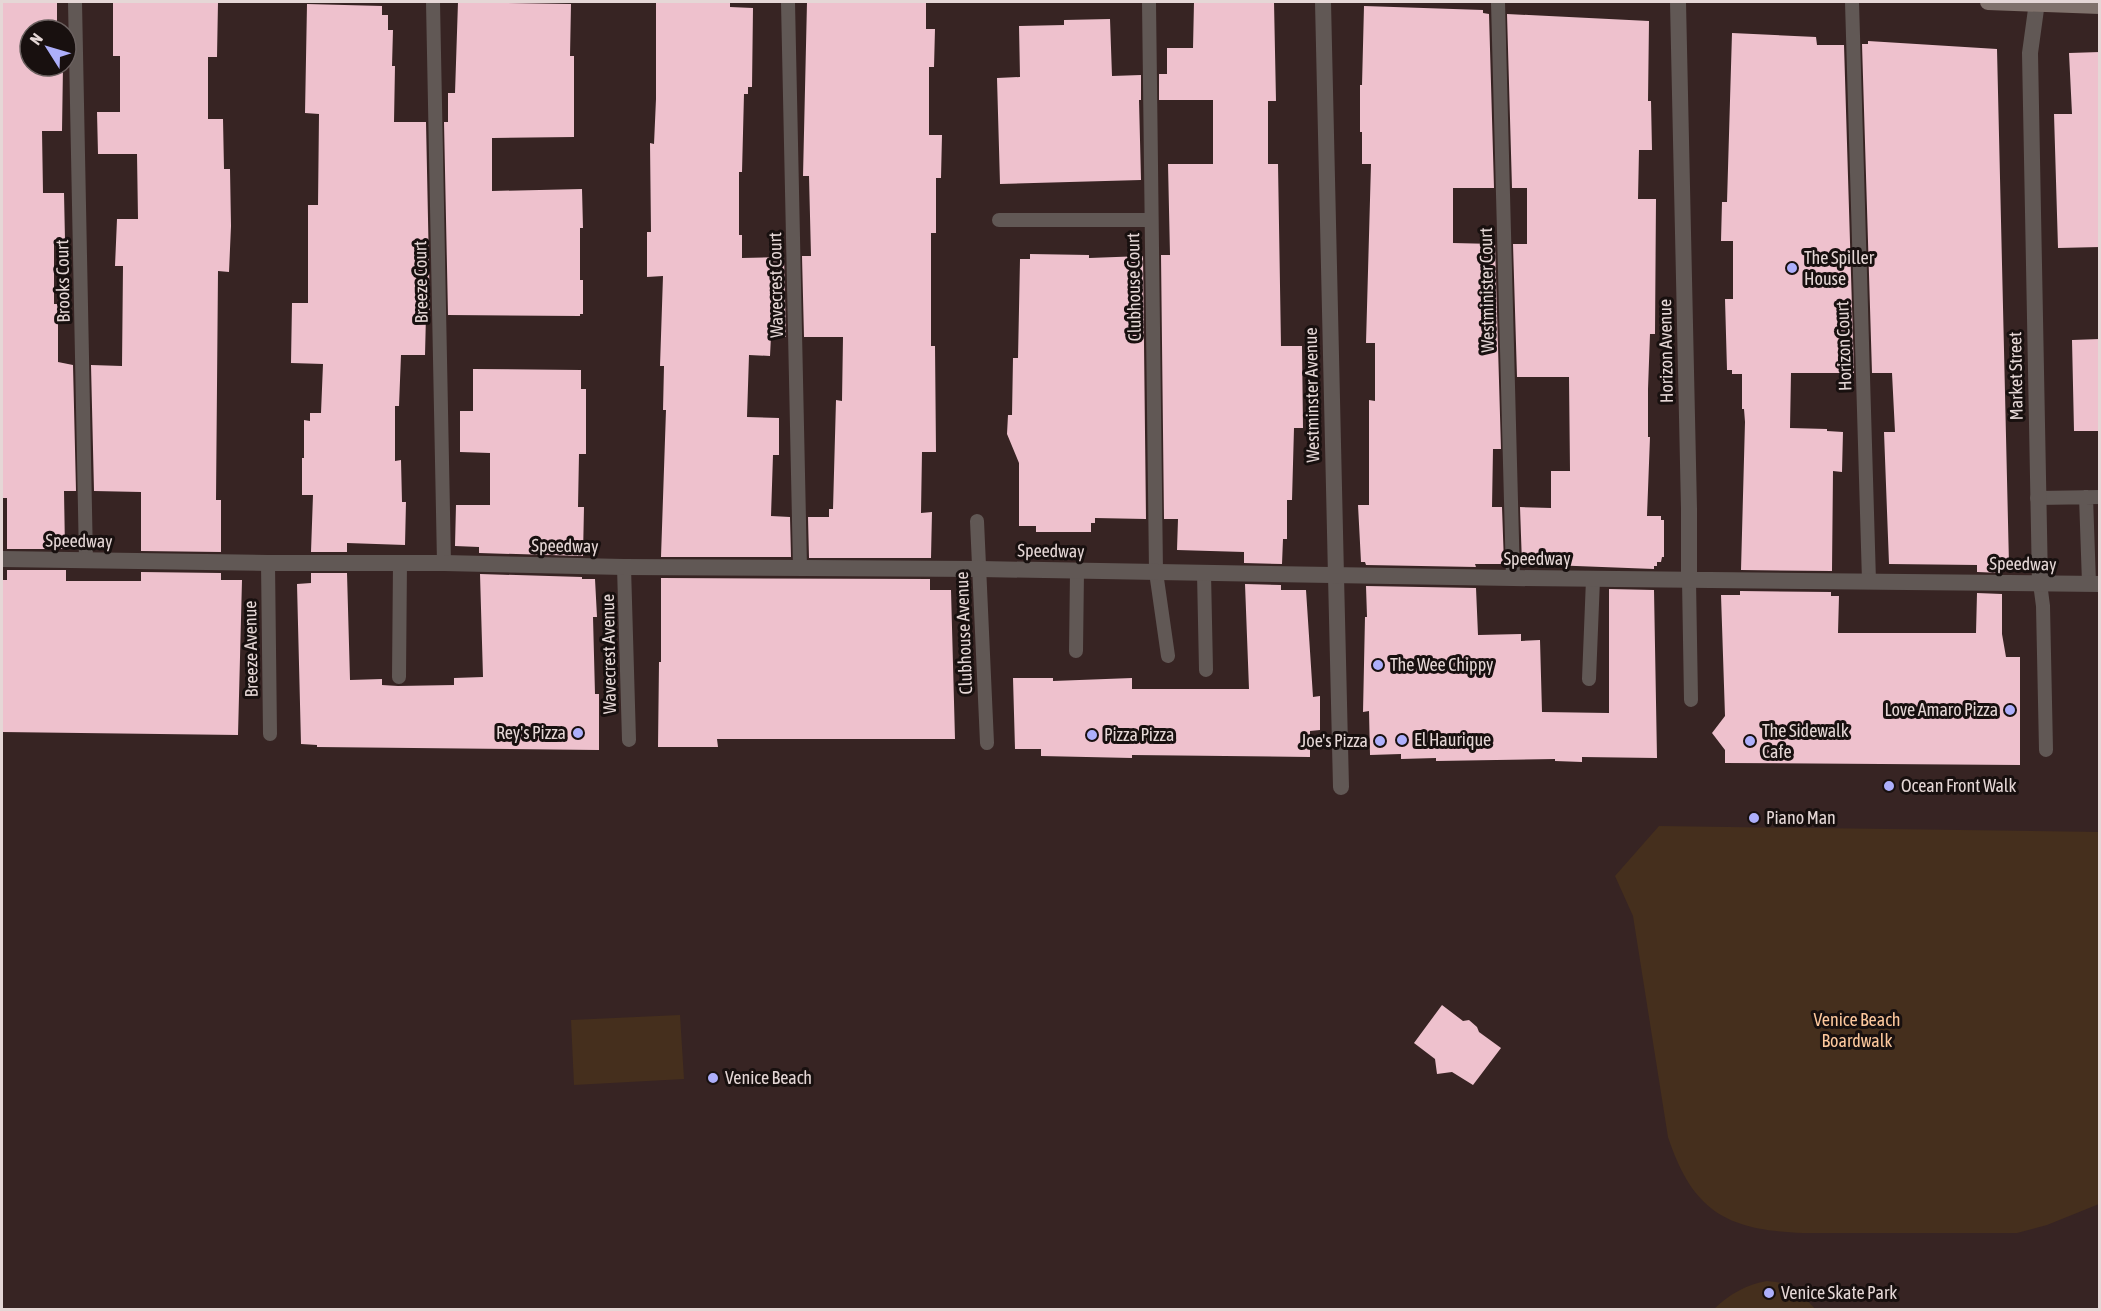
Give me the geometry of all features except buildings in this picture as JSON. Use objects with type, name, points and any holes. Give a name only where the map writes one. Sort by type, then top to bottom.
[{"type":"main road","points":[[1988,2],[2100,6]]},
{"type":"street","name":"Westminster Avenue","points":[[1323,2],[1341,787]]},
{"type":"street","name":"Horizon Avenue","points":[[1678,2],[1689,580]]},
{"type":"street","name":"Market Street","points":[[2037,2],[2030,53],[2040,583]]},
{"type":"street","name":"Speedway","points":[[2,559],[2094,583]]},
{"type":"lane","name":"Brooks Court","points":[[75,2],[86,560]]},
{"type":"lane","name":"Breeze Court","points":[[434,2],[444,563]]},
{"type":"lane","name":"Wavecrest Court","points":[[788,2],[801,568]]},
{"type":"lane","name":"Clubhouse Court","points":[[1149,2],[1156,572],[1168,656]]},
{"type":"lane","name":"Westminister Court","points":[[1498,2],[1513,578]]},
{"type":"lane","name":"Horizon Court","points":[[1852,2],[1869,581]]},
{"type":"lane","points":[[999,220],[1150,220]]},
{"type":"lane","points":[[2037,498],[2093,497],[2094,583]]},
{"type":"lane","name":"Clubhouse Avenue","points":[[976,521],[987,743]]},
{"type":"lane","points":[[399,677],[400,562]]},
{"type":"lane","name":"Breeze Avenue","points":[[268,563],[270,734]]},
{"type":"lane","name":"Wavecrest Avenue","points":[[624,567],[629,740]]},
{"type":"lane","points":[[1076,651],[1077,572]]},
{"type":"lane","points":[[1204,573],[1206,670]]},
{"type":"lane","points":[[1589,679],[1593,579]]},
{"type":"lane","name":"Horizon Avenue","points":[[1689,580],[1691,700]]},
{"type":"lane","name":"Market Street","points":[[2040,583],[2043,606],[2046,750]]},
{"type":"green space","name":"Venice Beach Boardwalk","points":[[1659,826],[2099,832],[2099,1204],[2047,1225],[2017,1233],[1803,1233],[1776,1231],[1733,1221],[1716,1212],[1702,1200],[1678,1163],[1668,1137],[1633,916],[1615,876]]},
{"type":"green space","points":[[680,1015],[684,1079],[574,1085],[571,1020]]},
{"type":"green space","name":"Venice Skate Park","points":[[1767,1281],[1795,1288],[1815,1309],[1714,1309],[1738,1291]]},
{"type":"place","name":"The Spiller House","points":[[1792,268]]},
{"type":"place","name":"The Wee Chippy","points":[[1378,665]]},
{"type":"place","name":"Love Amaro Pizza","points":[[2010,710]]},
{"type":"place","name":"Rey's Pizza","points":[[578,733]]},
{"type":"place","name":"Pizza Pizza","points":[[1092,735]]},
{"type":"place","name":"El Haurique","points":[[1402,740]]},
{"type":"place","name":"Joe's Pizza","points":[[1380,741]]},
{"type":"place","name":"The Sidewalk Cafe","points":[[1750,741]]},
{"type":"place","name":"Ocean Front Walk","points":[[1889,786]]},
{"type":"place","name":"Piano Man","points":[[1754,818]]},
{"type":"place","name":"Venice Beach","points":[[713,1078]]},
{"type":"place","name":"Venice Skate Park","points":[[1769,1293]]}]
